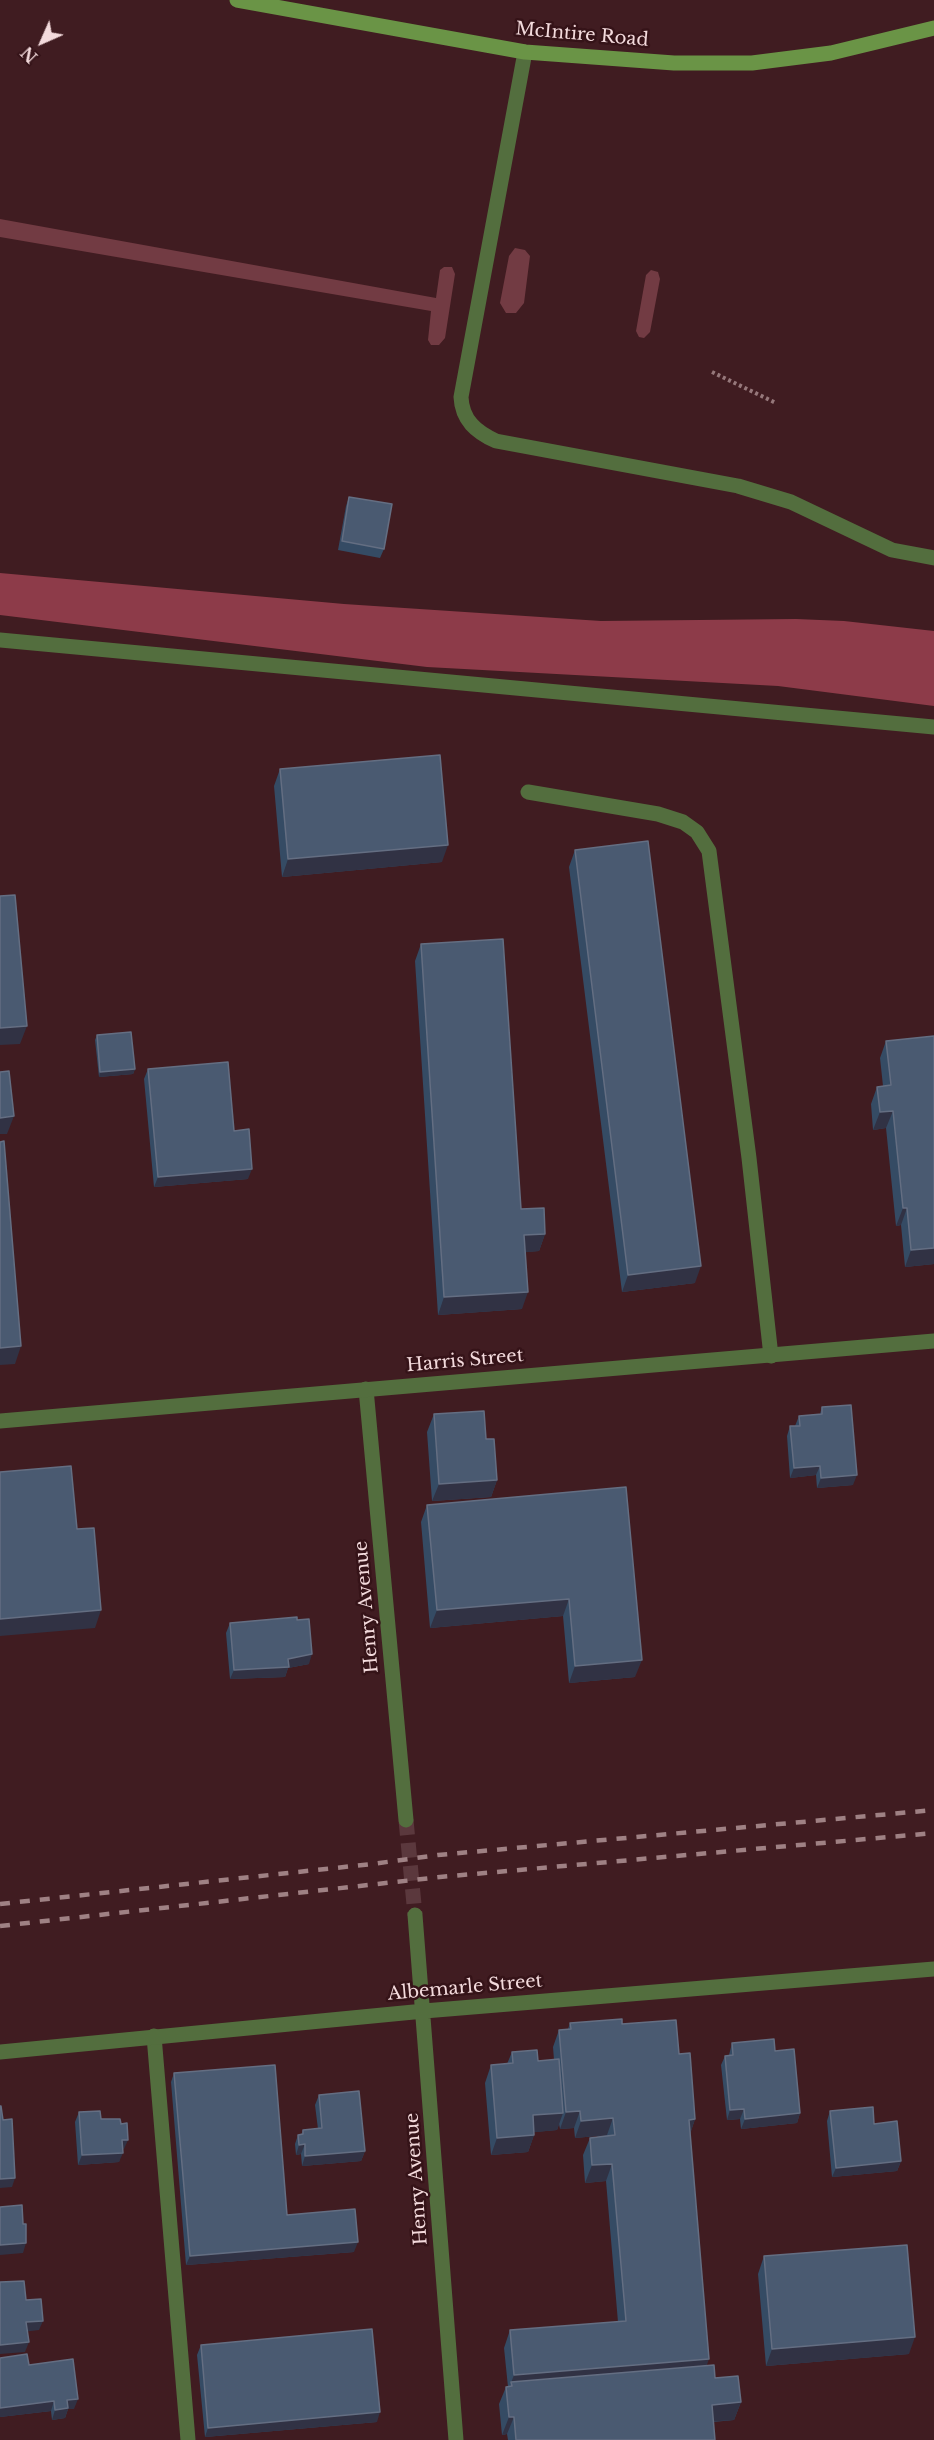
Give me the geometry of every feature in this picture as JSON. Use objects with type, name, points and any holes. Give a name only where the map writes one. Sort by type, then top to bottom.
[{"type":"main road","name":"McIntire Road","points":[[237,0],[525,52],[674,63],[752,63],[831,52],[931,28]]},
{"type":"street","points":[[525,52],[461,397],[462,409],[478,433],[496,441],[738,486],[792,502],[892,550],[934,558]]},
{"type":"street","points":[[0,640],[934,727]]},
{"type":"street","points":[[528,792],[658,814],[683,822],[697,832],[709,851],[750,1158],[771,1356]]},
{"type":"street","name":"Harris Street","points":[[0,1421],[934,1341]]},
{"type":"street","name":"Henry Avenue","points":[[366,1389],[406,1820]]},
{"type":"street","name":"Henry Avenue","points":[[415,1915],[456,2440]]},
{"type":"street","name":"Albemarle Street","points":[[0,2052],[424,2011],[934,1969]]},
{"type":"street","points":[[154,2036],[188,2440]]},
{"type":"path","points":[[712,372],[776,404]]},
{"type":"shaded area","points":[[0,219],[436,298],[440,270],[444,267],[452,267],[455,274],[445,338],[439,345],[431,345],[428,340],[431,311],[0,237]]},
{"type":"shaded area","points":[[515,248],[525,250],[530,256],[524,303],[516,313],[506,313],[500,303],[509,256]]},
{"type":"shaded area","points":[[651,270],[658,272],[660,279],[650,332],[644,338],[639,337],[636,331],[646,275]]},
{"type":"shaded area","points":[[0,573],[344,604],[601,621],[796,619],[844,621],[934,631],[934,706],[778,686],[427,667],[0,615]]},
{"type":"building","points":[[349,497],[392,504],[384,549],[342,541]]},
{"type":"building","points":[[440,755],[448,845],[288,859],[280,769]]},
{"type":"building","points":[[648,841],[701,1266],[628,1275],[575,850]]},
{"type":"building","points":[[15,895],[27,1026],[0,1028],[0,896]]},
{"type":"building","points":[[503,939],[521,1209],[544,1208],[545,1234],[524,1235],[528,1292],[444,1297],[421,944]]},
{"type":"building","points":[[131,1032],[135,1069],[100,1072],[97,1035]]},
{"type":"building","points":[[934,1036],[934,1248],[911,1250],[907,1208],[903,1208],[893,1111],[880,1112],[877,1087],[891,1085],[886,1041]]},
{"type":"building","points":[[228,1062],[234,1131],[249,1129],[252,1169],[158,1177],[148,1069]]},
{"type":"building","points":[[9,1071],[14,1116],[0,1118],[0,1072]]},
{"type":"building","points":[[4,1141],[21,1346],[0,1348],[0,1142]]},
{"type":"building","points":[[851,1405],[857,1475],[821,1478],[820,1466],[794,1468],[790,1426],[800,1426],[799,1416],[822,1414],[822,1407]]},
{"type":"building","points":[[484,1411],[486,1439],[494,1439],[497,1480],[439,1484],[434,1414]]},
{"type":"building","points":[[71,1466],[77,1529],[94,1528],[101,1610],[0,1619],[0,1472]]},
{"type":"building","points":[[626,1487],[642,1660],[575,1666],[569,1599],[437,1610],[427,1505]]},
{"type":"building","points":[[297,1617],[297,1620],[309,1619],[312,1654],[288,1659],[289,1667],[234,1670],[230,1623]]},
{"type":"building","points":[[622,2019],[622,2024],[676,2020],[679,2054],[690,2053],[695,2119],[689,2120],[709,2359],[514,2375],[510,2330],[626,2321],[612,2164],[592,2165],[590,2138],[615,2135],[613,2118],[581,2121],[580,2111],[566,2112],[559,2030],[571,2029],[570,2023]]},
{"type":"building","points":[[774,2039],[775,2051],[794,2049],[800,2113],[745,2119],[744,2109],[730,2110],[725,2056],[733,2055],[732,2043]]},
{"type":"building","points":[[537,2050],[538,2061],[559,2059],[563,2113],[533,2115],[534,2135],[497,2138],[491,2065],[513,2063],[512,2052]]},
{"type":"building","points":[[275,2065],[287,2215],[355,2209],[358,2242],[190,2256],[174,2073]]},
{"type":"building","points":[[359,2091],[365,2151],[305,2156],[305,2144],[299,2145],[298,2135],[303,2134],[303,2130],[322,2128],[319,2095]]},
{"type":"building","points":[[0,2106],[3,2120],[12,2119],[15,2178],[0,2179]]},
{"type":"building","points":[[873,2107],[874,2124],[897,2121],[901,2161],[836,2168],[830,2111]]},
{"type":"building","points":[[100,2111],[101,2119],[120,2119],[121,2124],[127,2123],[128,2140],[122,2140],[123,2153],[82,2155],[79,2112]]},
{"type":"building","points":[[22,2205],[23,2224],[26,2224],[26,2243],[0,2245],[0,2207]]},
{"type":"building","points":[[907,2245],[915,2337],[772,2349],[764,2256]]},
{"type":"building","points":[[24,2281],[26,2300],[41,2299],[43,2321],[26,2322],[29,2342],[0,2345],[0,2282]]},
{"type":"building","points":[[372,2329],[380,2412],[208,2428],[201,2345]]},
{"type":"building","points":[[27,2354],[29,2365],[73,2359],[78,2399],[67,2400],[68,2408],[55,2410],[54,2401],[0,2408],[0,2358]]},
{"type":"building","points":[[714,2365],[715,2378],[738,2376],[741,2402],[712,2405],[715,2440],[516,2440],[514,2417],[509,2417],[506,2387],[512,2386],[511,2382]]},
{"type":"tunnel","points":[[406,1820],[415,1915]]},
{"type":"railway","points":[[0,1904],[438,1855],[934,1810]]},
{"type":"railway","points":[[0,1926],[440,1877],[934,1833]]}]
